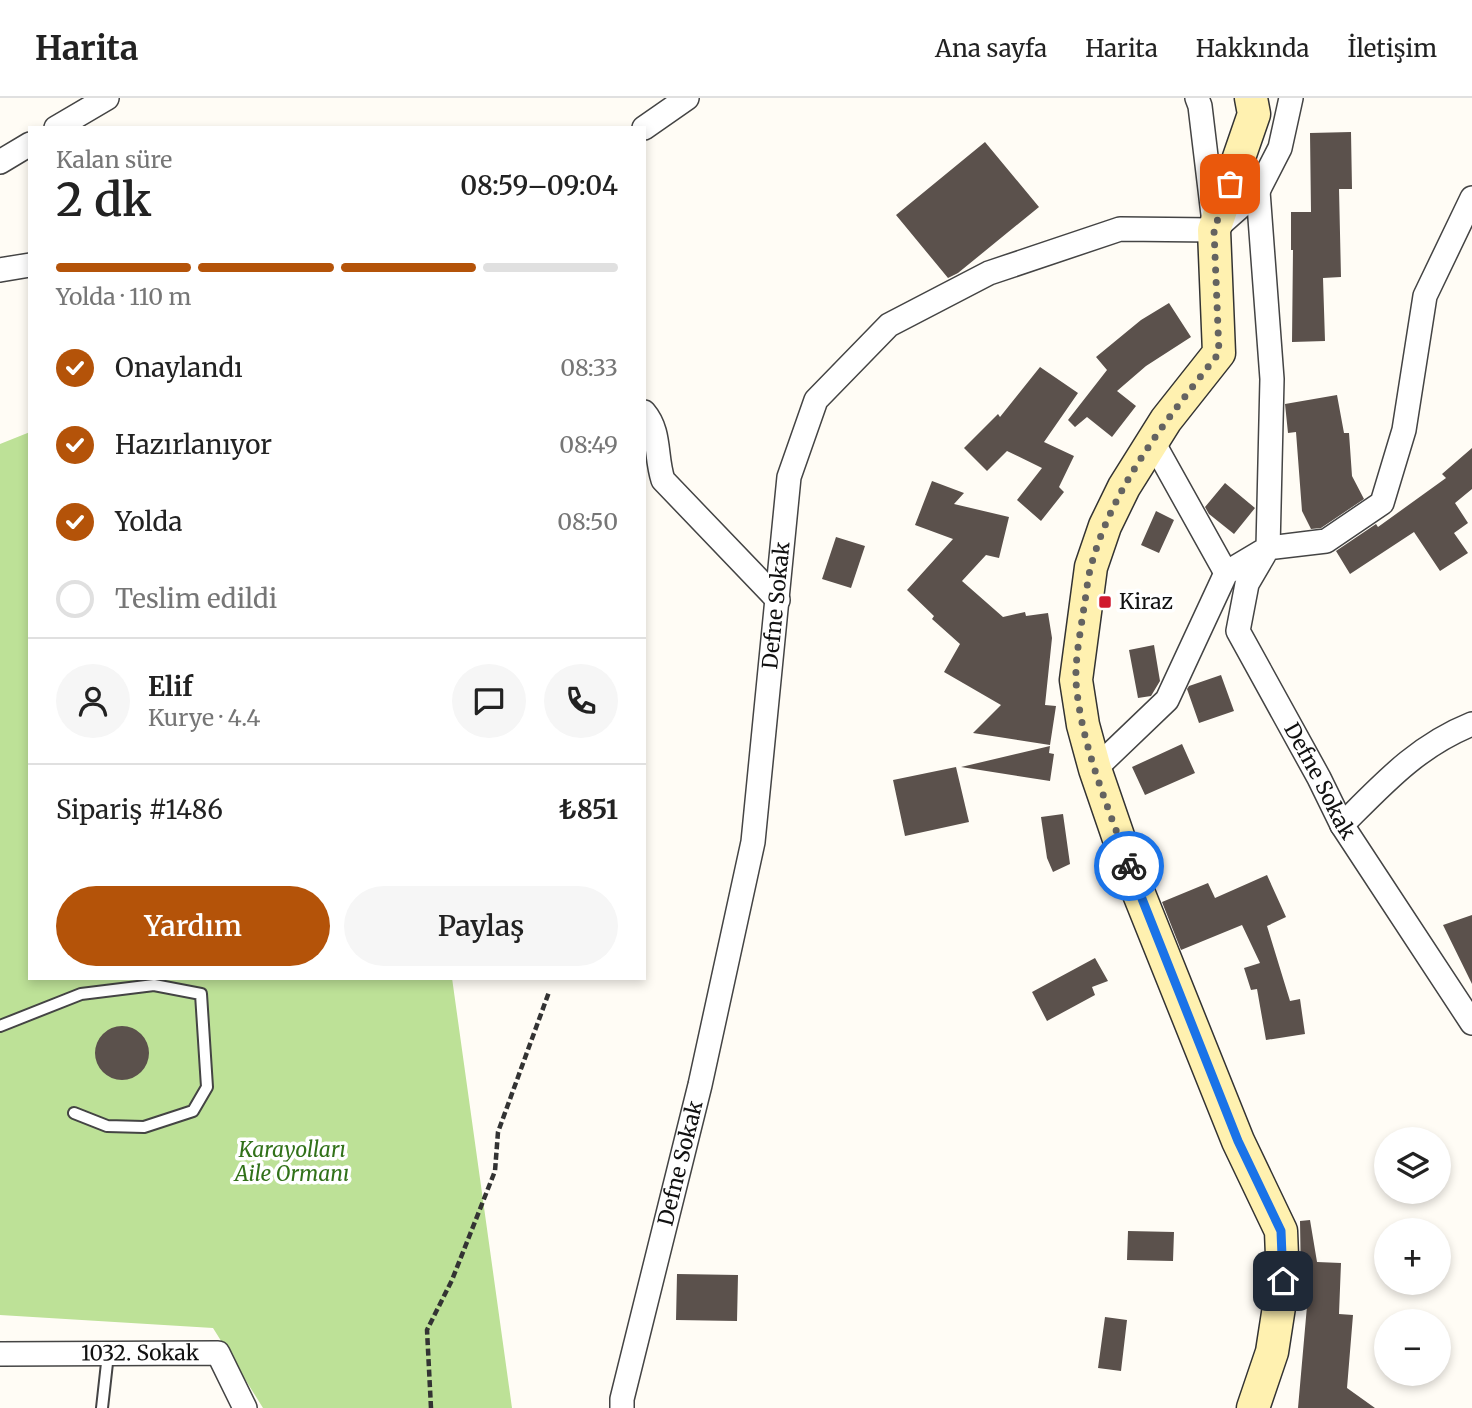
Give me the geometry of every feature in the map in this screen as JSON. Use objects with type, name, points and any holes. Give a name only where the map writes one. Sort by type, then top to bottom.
[{"type":"street","points":[[59,126],[107,98]]},
{"type":"street","points":[[646,127],[687,98]]},
{"type":"street","points":[[1197,98],[1214,230],[1219,353],[1166,420],[1124,487],[1105,526],[1091,567],[1076,680],[1083,725],[1131,874],[1238,1141],[1281,1231],[1283,1281],[1272,1352],[1253,1408]]},
{"type":"street","points":[[1214,230],[1254,114],[1251,98]]},
{"type":"street","points":[[1214,230],[1258,191],[1280,148],[1291,98]]},
{"type":"street","points":[[0,162],[28,145]]},
{"type":"street","points":[[1258,191],[1272,379],[1268,548]]},
{"type":"street","points":[[1096,769],[1167,700],[1226,573],[1268,548],[1326,541],[1382,503],[1404,430],[1425,296],[1472,198]]},
{"type":"street","name":"Defne Sokak","points":[[622,1408],[622,1399],[700,1085],[753,842],[789,477],[816,400],[889,325],[989,273],[1120,229],[1214,230]]},
{"type":"street","points":[[0,270],[28,265]]},
{"type":"street","points":[[646,414],[653,423],[658,441],[659,467],[663,481],[778,600]]},
{"type":"street","points":[[1153,443],[1226,573]]},
{"type":"street","name":"Defne Sokak","points":[[1268,548],[1247,584],[1238,631],[1342,825],[1472,1023]]},
{"type":"street","points":[[1342,825],[1400,766],[1445,735],[1472,724]]},
{"type":"street","name":"1032. Sokak","points":[[0,1354],[218,1353],[245,1408]]},
{"type":"lane","points":[[0,1026],[81,994],[154,985],[201,994],[207,1087],[193,1111],[144,1127],[107,1126],[74,1113]]},
{"type":"lane","points":[[102,1408],[108,1354]]},
{"type":"path","points":[[430,1408],[427,1330],[452,1280],[495,1171],[498,1132],[548,992]]},
{"type":"green space","name":"Karayolları Aile Ormanı","points":[[28,433],[28,980],[452,980],[512,1408],[263,1408],[213,1328],[0,1315],[0,444]]},
{"type":"building","points":[[1351,132],[1352,189],[1339,189],[1341,277],[1323,278],[1325,341],[1292,342],[1291,212],[1311,212],[1310,133]]},
{"type":"building","points":[[985,142],[1039,207],[958,273],[948,278],[896,215]]},
{"type":"building","points":[[1169,303],[1191,337],[1146,366],[1117,391],[1136,406],[1112,437],[1087,417],[1075,427],[1068,420],[1107,370],[1096,357],[1141,320]]},
{"type":"building","points":[[1040,367],[1078,393],[1044,442],[1074,456],[1059,487],[1064,492],[1041,521],[1017,500],[1042,468],[1007,451],[987,471],[964,448],[998,414],[1000,417]]},
{"type":"building","points":[[1337,395],[1344,433],[1349,433],[1352,476],[1364,499],[1321,528],[1311,529],[1302,511],[1296,432],[1288,433],[1285,404]]},
{"type":"building","points":[[1472,448],[1472,489],[1455,503],[1468,523],[1454,533],[1468,553],[1440,571],[1414,532],[1350,574],[1336,551],[1376,524],[1378,527],[1446,478],[1442,474]]},
{"type":"building","points":[[932,481],[964,493],[954,504],[1009,517],[999,558],[986,555],[962,581],[1003,617],[1025,612],[1026,616],[1048,613],[1052,638],[1045,705],[1056,706],[1050,745],[973,733],[1001,705],[944,672],[960,644],[932,619],[934,616],[907,590],[953,539],[915,525]]},
{"type":"building","points":[[1225,483],[1255,508],[1234,534],[1209,514],[1205,507]]},
{"type":"building","points":[[1156,511],[1174,520],[1159,553],[1141,545]]},
{"type":"building","points":[[836,537],[865,546],[851,588],[822,579]]},
{"type":"building","points":[[1154,645],[1160,681],[1151,696],[1138,698],[1129,650]]},
{"type":"building","points":[[1221,675],[1234,711],[1199,723],[1187,689]]},
{"type":"building","points":[[1182,744],[1195,773],[1145,795],[1132,767]]},
{"type":"building","points":[[1050,746],[1049,753],[1054,754],[1050,781],[961,767]]},
{"type":"building","points":[[956,767],[969,822],[905,836],[893,780]]},
{"type":"building","points":[[1063,814],[1070,864],[1053,872],[1047,858],[1041,817]]},
{"type":"building","points":[[1267,875],[1286,917],[1267,926],[1290,1001],[1300,999],[1305,1034],[1266,1040],[1257,989],[1251,990],[1244,968],[1260,963],[1242,925],[1181,950],[1162,902],[1208,883],[1215,898]]},
{"type":"building","points":[[1472,915],[1472,984],[1443,925]]},
{"type":"building","points":[[1095,958],[1108,981],[1092,987],[1095,995],[1047,1021],[1032,992]]},
{"type":"building","points":[[122,1026],[141,1034],[149,1053],[141,1072],[122,1080],[103,1072],[95,1053],[103,1034]]},
{"type":"building","points":[[1310,1220],[1317,1262],[1341,1263],[1339,1314],[1353,1315],[1347,1388],[1375,1408],[1298,1408],[1307,1306],[1298,1306],[1301,1281],[1300,1221]]},
{"type":"building","points":[[1128,1231],[1174,1232],[1173,1261],[1127,1260]]},
{"type":"building","points":[[677,1274],[738,1275],[737,1321],[676,1320]]},
{"type":"building","points":[[1105,1317],[1127,1320],[1121,1371],[1098,1368]]},
{"type":"way so far","points":[[1129,866],[1083,725],[1076,680],[1082,625],[1091,567],[1105,526],[1124,487],[1166,420],[1219,353],[1214,230],[1230,184]]},
{"type":"place","name":"Kiraz","points":[[1105,602]]},
{"type":"route","points":[[1129,866],[1238,1141],[1281,1231],[1283,1281]]}]
